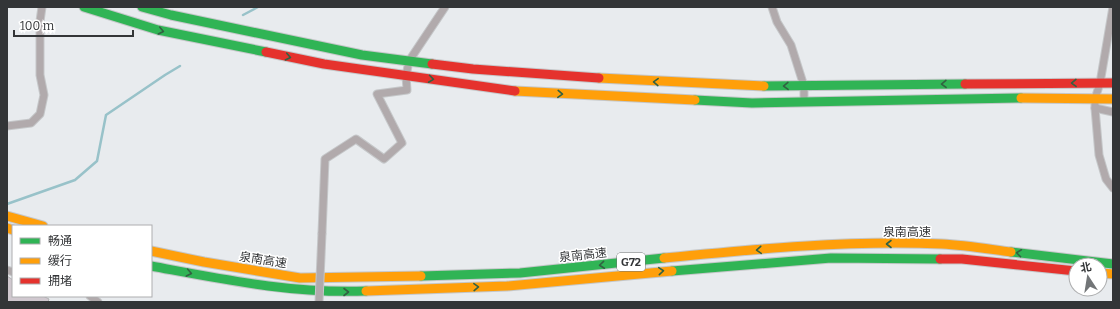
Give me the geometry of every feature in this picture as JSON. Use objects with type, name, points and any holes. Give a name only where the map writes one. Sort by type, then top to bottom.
[{"type":"main road","points":[[84,7],[158,30],[324,64],[520,92],[752,103],[1033,98],[1095,103],[1113,99]]},
{"type":"main road","points":[[142,7],[171,15],[362,55],[473,69],[644,81],[761,86],[1113,83]]},
{"type":"main road","points":[[7,216],[39,225]]},
{"type":"main road","name":"泉南高速","points":[[152,251],[204,262],[300,278],[406,277],[520,273],[715,254],[838,244],[943,244],[1113,264]]},
{"type":"main road","points":[[1040,255],[1113,259]]},
{"type":"main road","name":"泉南高速","points":[[152,266],[255,286],[343,292],[506,286],[700,268],[831,258],[962,259],[1068,269]]},
{"type":"street","points":[[7,126],[30,123],[40,114],[44,95],[40,76],[40,21],[42,7]]},
{"type":"street","points":[[319,302],[325,159],[356,139],[384,159],[402,143],[376,94],[407,90],[406,76],[409,61],[445,7]]},
{"type":"street","points":[[772,7],[777,22],[791,45],[804,86],[804,102]]},
{"type":"street","points":[[1113,7],[1100,83],[1095,103],[1099,155],[1106,179],[1113,188]]},
{"type":"street","points":[[1095,103],[1113,112]]},
{"type":"building","points":[[7,276],[12,279],[12,297],[45,297],[49,299],[48,302],[7,302]]},
{"type":"waterway","points":[[243,15],[258,7]]},
{"type":"waterway","points":[[7,204],[75,180],[97,161],[106,115],[180,66]]},
{"type":"traffic: fast","points":[[84,7],[158,30],[266,52]]},
{"type":"traffic: fast","points":[[142,7],[171,15],[362,55],[432,64]]},
{"type":"traffic: fast","points":[[764,86],[965,84]]},
{"type":"traffic: fast","points":[[695,100],[752,103],[1021,98]]},
{"type":"traffic: fast","points":[[1011,252],[1113,264]]},
{"type":"traffic: fast","points":[[421,276],[520,273],[664,258]]},
{"type":"traffic: fast","points":[[672,271],[831,258],[940,259]]},
{"type":"traffic: fast","points":[[152,266],[285,288],[366,291]]},
{"type":"traffic: slow","points":[[599,78],[764,86]]},
{"type":"traffic: slow","points":[[515,91],[695,100]]},
{"type":"traffic: slow","points":[[1021,98],[1113,99]]},
{"type":"traffic: slow","points":[[7,216],[39,225]]},
{"type":"traffic: slow","points":[[7,228],[12,230]]},
{"type":"traffic: slow","points":[[664,258],[803,246],[872,243],[968,246],[1011,252]]},
{"type":"traffic: slow","points":[[152,251],[204,262],[300,278],[421,276]]},
{"type":"traffic: slow","points":[[366,291],[507,286],[672,271]]},
{"type":"traffic: slow","points":[[1108,274],[1113,274]]},
{"type":"traffic: jam","points":[[266,52],[324,64],[515,91]]},
{"type":"traffic: jam","points":[[432,64],[473,69],[599,78]]},
{"type":"traffic: jam","points":[[965,84],[1113,83]]},
{"type":"traffic: jam","points":[[940,259],[962,259],[1068,270]]}]
